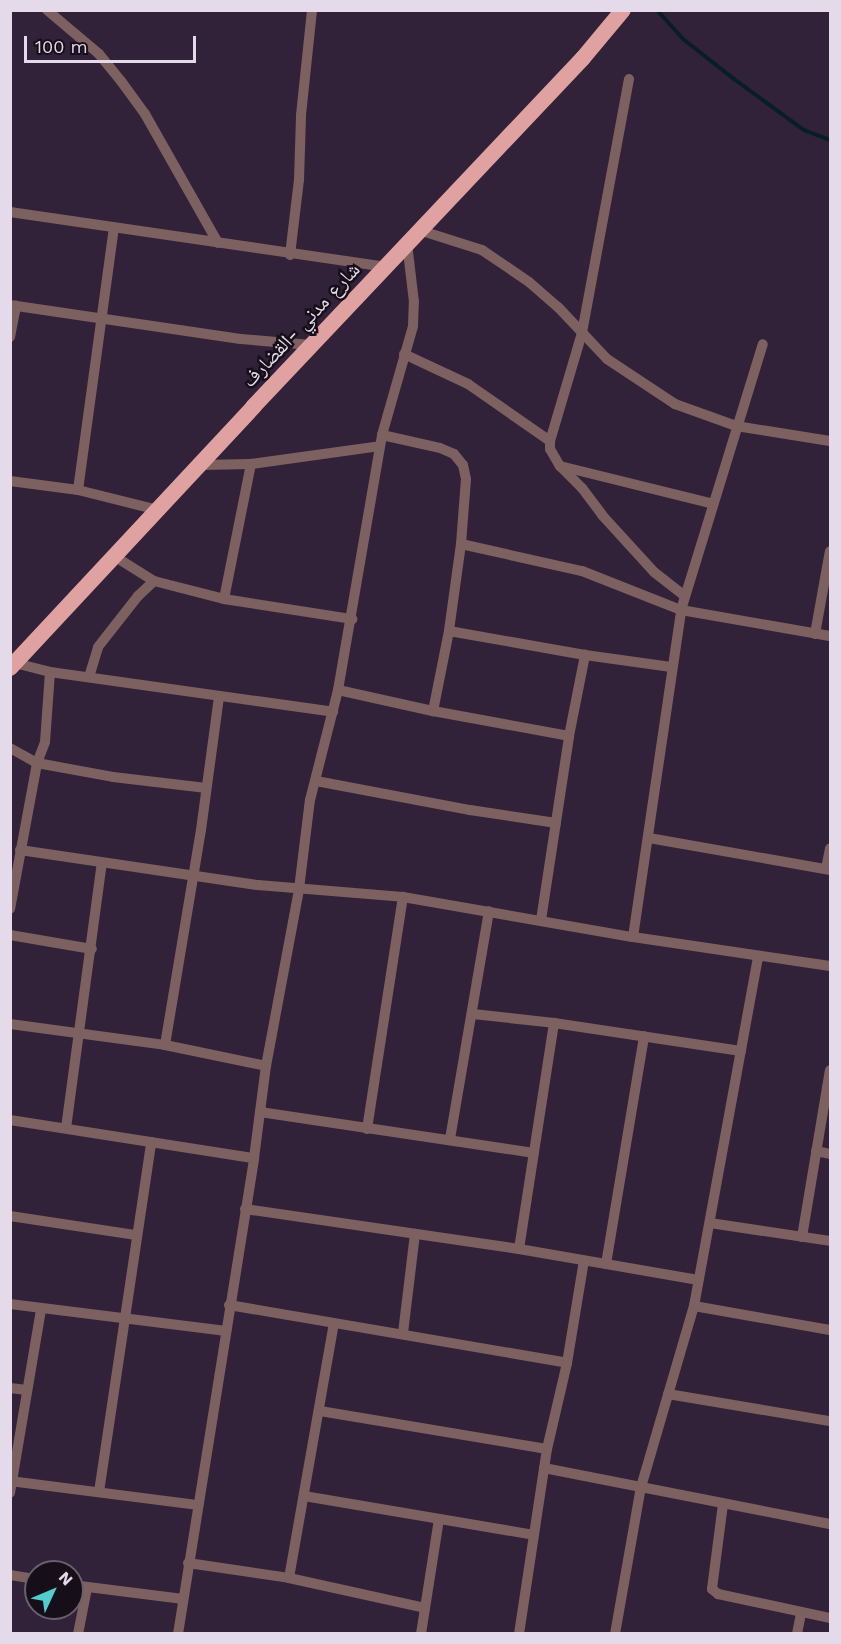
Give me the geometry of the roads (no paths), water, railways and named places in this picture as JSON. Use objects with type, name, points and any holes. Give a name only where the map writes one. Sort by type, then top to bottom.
[{"type":"highway","name":"شارع مدني -القضارف","points":[[12,665],[583,58],[623,10]]},
{"type":"street","points":[[47,10],[99,54],[121,81],[145,114],[218,243]]},
{"type":"street","points":[[290,255],[299,180],[301,116],[312,10]]},
{"type":"street","points":[[629,79],[582,333],[550,441],[552,456],[582,488],[602,515],[654,572],[685,596]]},
{"type":"street","points":[[10,212],[290,255],[385,267]]},
{"type":"street","points":[[78,490],[114,227]]},
{"type":"street","points":[[419,230],[482,250],[536,288],[558,307],[607,359],[675,404],[736,426],[831,441]]},
{"type":"street","points":[[178,1634],[254,1158],[266,1066],[299,889],[310,801],[338,690],[381,441],[412,326],[414,302],[407,243]]},
{"type":"street","points":[[10,337],[13,306],[241,339],[311,345]]},
{"type":"street","points":[[633,937],[681,610],[763,344]]},
{"type":"street","points":[[404,354],[468,384],[550,441]]},
{"type":"street","points":[[201,465],[251,464],[381,441],[440,448],[454,454],[463,465],[466,479],[461,544],[449,631],[433,711]]},
{"type":"street","points":[[224,599],[251,464]]},
{"type":"street","points":[[560,466],[713,504]]},
{"type":"street","points":[[10,481],[78,490],[158,510]]},
{"type":"street","points":[[461,544],[582,571],[681,610],[831,636]]},
{"type":"street","points":[[815,634],[831,551]]},
{"type":"street","points":[[114,556],[154,581],[224,599],[352,619]]},
{"type":"street","points":[[89,678],[98,646],[138,596],[154,581]]},
{"type":"street","points":[[449,631],[585,655],[671,667]]},
{"type":"street","points":[[541,920],[569,736],[585,655]]},
{"type":"street","points":[[12,665],[333,712]]},
{"type":"street","points":[[10,909],[37,764],[45,742],[50,672]]},
{"type":"street","points":[[338,690],[433,711],[569,736]]},
{"type":"street","points":[[165,1045],[219,697]]},
{"type":"street","points":[[10,748],[37,764],[112,777],[206,788]]},
{"type":"street","points":[[316,781],[447,807],[556,823]]},
{"type":"street","points":[[649,838],[828,870],[831,848]]},
{"type":"street","points":[[20,850],[299,889],[403,897],[633,937],[831,966]]},
{"type":"street","points":[[66,1128],[81,1035],[102,863]]},
{"type":"street","points":[[367,1129],[403,897]]},
{"type":"street","points":[[450,1139],[489,912]]},
{"type":"street","points":[[10,935],[92,949]]},
{"type":"street","points":[[615,1634],[641,1487],[694,1306],[758,956]]},
{"type":"street","points":[[473,1014],[554,1023],[741,1051]]},
{"type":"street","points":[[519,1249],[554,1023]]},
{"type":"street","points":[[10,1024],[165,1045],[266,1066]]},
{"type":"street","points":[[606,1264],[644,1036]]},
{"type":"street","points":[[802,1237],[831,1070]]},
{"type":"street","points":[[260,1112],[534,1153]]},
{"type":"street","points":[[10,1120],[254,1158]]},
{"type":"street","points":[[99,1492],[135,1234],[151,1142]]},
{"type":"street","points":[[816,1151],[831,1154]]},
{"type":"street","points":[[245,1209],[519,1249],[698,1280]]},
{"type":"street","points":[[10,1216],[135,1234]]},
{"type":"street","points":[[710,1223],[831,1241]]},
{"type":"street","points":[[403,1333],[415,1234]]},
{"type":"street","points":[[519,1634],[547,1449],[567,1363],[584,1260]]},
{"type":"street","points":[[10,1304],[226,1331]]},
{"type":"street","points":[[229,1305],[334,1324],[403,1333],[567,1363]]},
{"type":"street","points":[[694,1306],[831,1330]]},
{"type":"street","points":[[10,1493],[41,1309]]},
{"type":"street","points":[[289,1578],[334,1324]]},
{"type":"street","points":[[10,1388],[27,1390]]},
{"type":"street","points":[[668,1394],[831,1422]]},
{"type":"street","points":[[320,1411],[547,1449]]},
{"type":"street","points":[[544,1468],[831,1524]]},
{"type":"street","points":[[12,1481],[198,1505]]},
{"type":"street","points":[[304,1496],[534,1535]]},
{"type":"street","points":[[723,1504],[712,1589],[718,1594],[831,1618]]},
{"type":"street","points":[[422,1634],[438,1519]]},
{"type":"street","points":[[188,1563],[289,1578],[425,1608]]},
{"type":"street","points":[[84,1587],[183,1599]]},
{"type":"street","points":[[78,1634],[87,1588]]},
{"type":"street","points":[[797,1634],[801,1613]]},
{"type":"waterway","points":[[657,10],[683,39],[734,79],[804,130],[830,140]]}]
